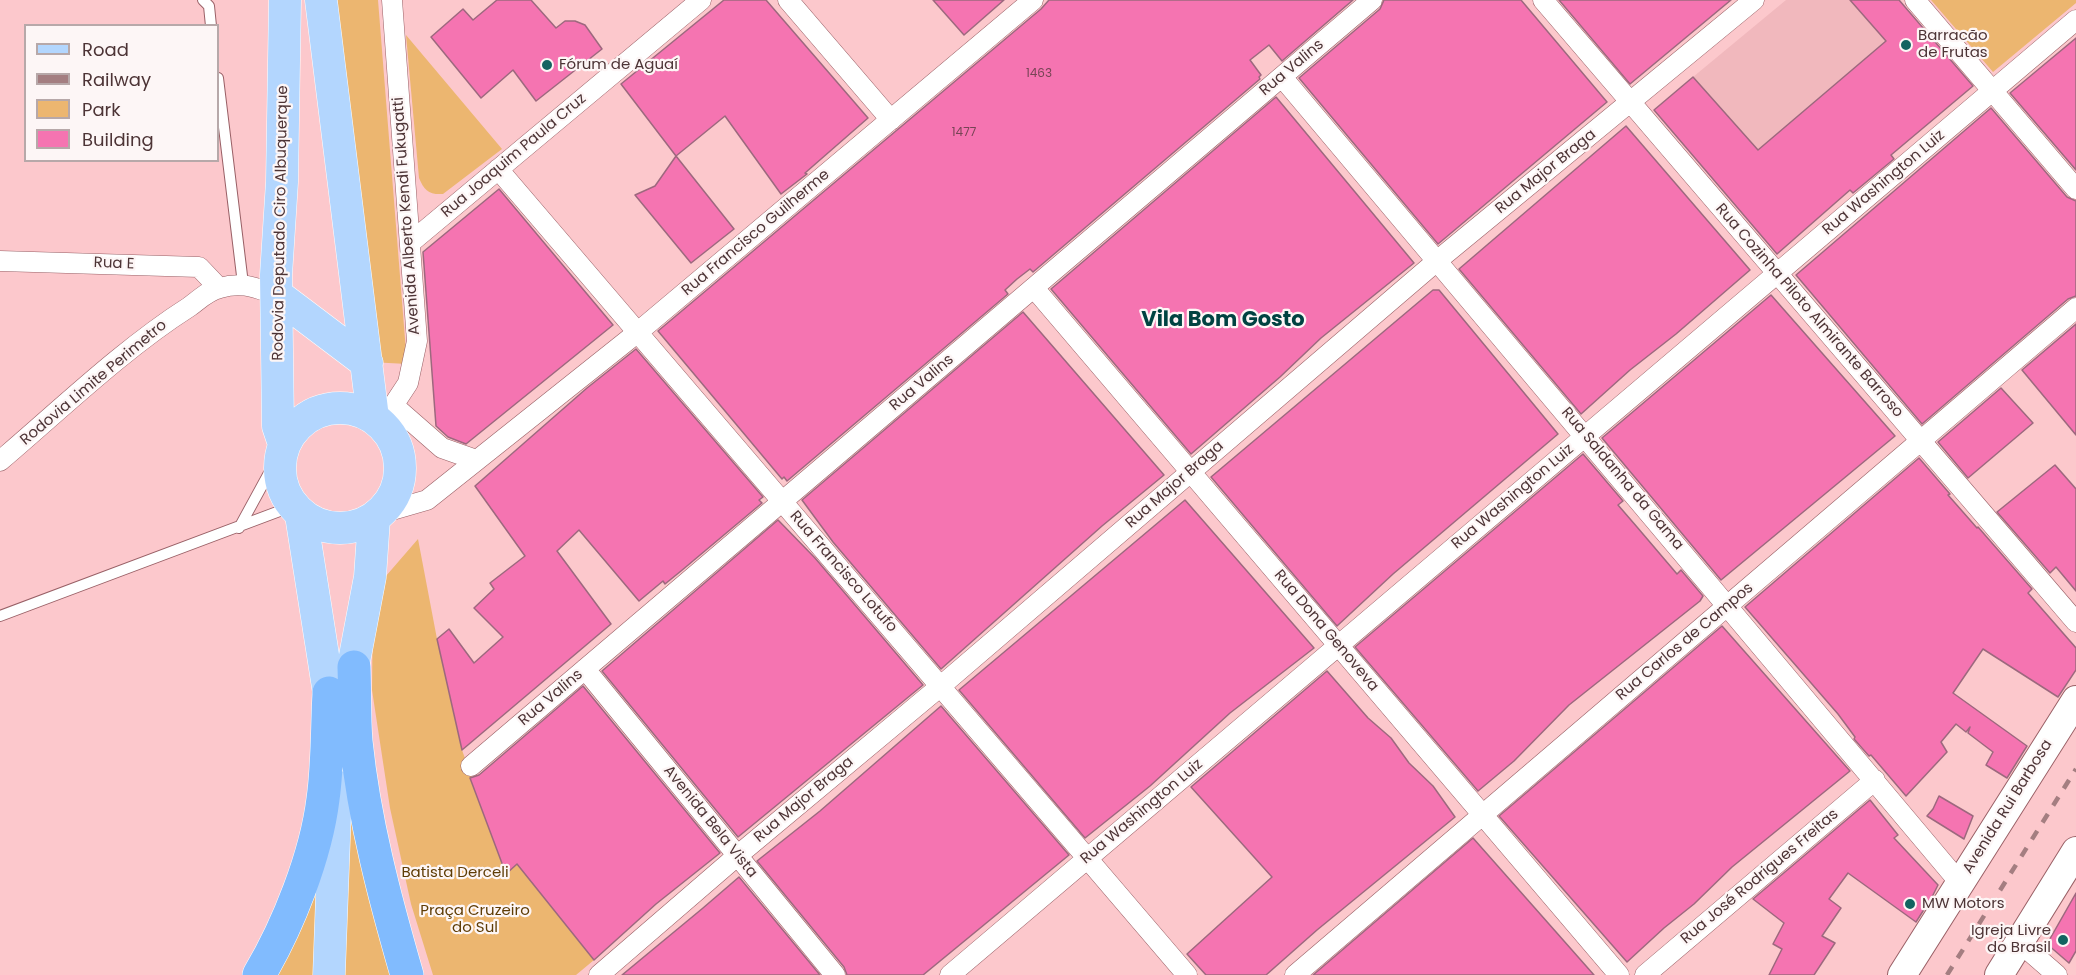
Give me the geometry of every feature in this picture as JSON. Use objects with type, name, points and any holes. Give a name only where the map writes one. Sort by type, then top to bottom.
[{"type":"highway","points":[[354,667],[356,741],[368,820],[390,916],[407,975]]},
{"type":"highway","points":[[258,975],[268,960],[294,902],[316,834],[323,799],[329,693]]},
{"type":"main road","name":"Rodovia Deputado Ciro Albuquerque","points":[[283,448],[278,426],[276,274],[282,182],[285,0]]},
{"type":"main road","points":[[321,0],[367,363],[383,416],[395,443],[400,461],[400,480],[393,498],[378,516],[356,527],[337,529],[318,525],[297,511],[285,494],[280,480],[279,466],[283,448],[295,428],[310,415],[329,409],[348,408],[383,416]]},
{"type":"main road","points":[[277,295],[367,363]]},
{"type":"main road","points":[[297,511],[338,742]]},
{"type":"main road","points":[[329,975],[338,742],[370,577],[378,516]]},
{"type":"main road","name":"Avenida Rui Barbosa","points":[[1902,975],[2076,700]]},
{"type":"main road","points":[[1999,975],[2076,851]]},
{"type":"street","name":"Avenida Alberto Kendi Fukugatti","points":[[383,416],[408,383],[417,341],[392,0]]},
{"type":"street","name":"Rua Joaquim Paula Cruz","points":[[410,243],[701,0]]},
{"type":"street","points":[[788,0],[891,120]]},
{"type":"street","name":"Rua Francisco Guilherme","points":[[378,516],[427,500],[638,332],[1033,0]]},
{"type":"street","name":"Rua Valins","points":[[471,766],[1372,0]]},
{"type":"street","name":"Rua Cozinha Piloto Almirante Barroso","points":[[1543,0],[2076,622]]},
{"type":"street","name":"Rua Major Braga","points":[[599,975],[1438,260],[1754,0]]},
{"type":"street","points":[[1915,0],[2076,189]]},
{"type":"street","name":"Rua Washington Luiz","points":[[950,975],[2076,20]]},
{"type":"street","name":"Rua Saldanha da Gama","points":[[1282,76],[1960,883]]},
{"type":"street","name":"Rua Francisco Lotufo","points":[[498,169],[942,685],[1187,975]]},
{"type":"street","name":"Rua E","points":[[0,261],[199,267],[219,288]]},
{"type":"street","points":[[219,288],[243,284],[277,295]]},
{"type":"street","name":"Rodovia Limite Perimetro","points":[[0,461],[158,327],[194,304],[202,296],[219,288]]},
{"type":"street","name":"Rua Dona Genoveva","points":[[1034,288],[1619,975]]},
{"type":"street","name":"Rua Carlos de Campos","points":[[1295,975],[2076,308]]},
{"type":"street","points":[[383,416],[442,448],[476,460]]},
{"type":"street","name":"Avenida Bela Vista","points":[[585,669],[834,975]]},
{"type":"street","name":"Rua José Rodrigues Freitas","points":[[1645,975],[1875,780]]},
{"type":"street","points":[[2019,942],[2057,975]]},
{"type":"lane","points":[[203,0],[208,6],[211,24]]},
{"type":"lane","points":[[219,86],[243,284]]},
{"type":"lane","points":[[239,528],[283,448]]},
{"type":"lane","points":[[0,616],[239,528],[297,511]]},
{"type":"shaded area","points":[[1786,0],[1850,0],[1886,41],[1758,150],[1693,77]]},
{"type":"green space","points":[[337,0],[378,0],[407,364],[370,362]]},
{"type":"green space","points":[[1931,0],[2076,0],[2076,3],[1993,72]]},
{"type":"green space","points":[[406,35],[502,149],[443,194],[428,191],[419,178]]},
{"type":"green space","name":"Praça Cruzeiro do Sul","points":[[418,539],[437,639],[462,750],[506,874],[517,864],[594,960],[576,975],[433,975],[411,904],[390,808],[372,690],[373,591]]},
{"type":"green space","points":[[347,763],[399,975],[339,975]]},
{"type":"green space","points":[[319,853],[320,975],[269,975]]},
{"type":"building","points":[[497,0],[531,0],[556,28],[565,21],[575,21],[585,25],[602,49],[536,101],[513,70],[481,98],[431,37],[463,9],[473,20]]},
{"type":"building","points":[[724,0],[766,0],[868,118],[805,173],[807,174],[781,194],[725,116],[676,156],[621,84]]},
{"type":"building","points":[[933,0],[1004,0],[964,35]]},
{"type":"building","points":[[1049,0],[1353,0],[1282,61],[1269,45],[1250,60],[1261,75],[1260,79],[1033,272],[1030,269],[1017,279],[1005,290],[1008,294],[787,481],[784,477],[782,479],[658,331]]},
{"type":"building","points":[[1384,0],[1521,0],[1607,102],[1438,244],[1299,78],[1380,9]]},
{"type":"building","points":[[1559,0],[1731,0],[1630,84]]},
{"type":"building","points":[[1850,0],[1899,0],[1973,86],[1891,155],[1894,159],[1853,193],[1850,190],[1777,254],[1654,110],[1693,77],[1758,150],[1886,41]]},
{"type":"building","points":[[2076,38],[2076,170],[2010,93]]},
{"type":"building","points":[[1276,97],[1414,263],[1321,338],[1280,377],[1191,454],[1051,289]]},
{"type":"building","points":[[1991,108],[2067,197],[2076,201],[2076,296],[2068,299],[1922,424],[1796,275]]},
{"type":"building","points":[[1626,126],[1750,270],[1581,414],[1459,269]]},
{"type":"building","points":[[676,156],[734,229],[691,263],[635,195],[655,186]]},
{"type":"building","points":[[499,189],[613,325],[466,444],[448,437],[436,426],[423,252]]},
{"type":"building","points":[[1433,290],[1439,290],[1558,434],[1393,574],[1337,626],[1211,477]]},
{"type":"building","points":[[1771,295],[1895,436],[1721,580],[1602,438]]},
{"type":"building","points":[[1023,312],[1164,475],[1102,526],[941,669],[833,542],[802,500]]},
{"type":"building","points":[[2076,324],[2076,435],[2022,370]]},
{"type":"building","points":[[636,349],[763,497],[759,500],[762,503],[665,584],[663,581],[639,601],[579,530],[557,551],[611,624],[462,750],[437,639],[449,629],[474,663],[503,637],[474,608],[494,589],[490,583],[525,556],[475,486],[587,388]]},
{"type":"building","points":[[2001,388],[2033,423],[1968,478],[1938,442]]},
{"type":"building","points":[[1583,454],[1623,501],[1618,505],[1677,574],[1681,570],[1703,596],[1700,601],[1569,705],[1514,761],[1478,791],[1355,647]]},
{"type":"building","points":[[1919,458],[1950,494],[1948,495],[2032,589],[2028,593],[2076,648],[2076,670],[2058,697],[1983,649],[1953,693],[2027,746],[2007,778],[1986,765],[1993,752],[1968,733],[1970,727],[1966,732],[1956,724],[1941,742],[1947,752],[1906,796],[1854,739],[1855,737],[1838,714],[1745,607]]},
{"type":"building","points":[[2055,465],[2076,489],[2076,591],[2056,567],[2050,573],[1997,512]]},
{"type":"building","points":[[1185,500],[1314,648],[1230,713],[1150,786],[1085,838],[959,690]]},
{"type":"building","points":[[778,520],[815,558],[923,685],[738,837],[602,671]]},
{"type":"building","points":[[1722,626],[1850,771],[1732,867],[1694,904],[1627,962],[1499,816]]},
{"type":"building","points":[[1327,671],[1368,718],[1391,738],[1409,763],[1433,786],[1455,817],[1317,930],[1266,975],[1206,975],[1187,954],[1272,877],[1191,787]]},
{"type":"building","points":[[583,686],[720,853],[656,904],[594,960],[517,864],[506,874],[470,778],[479,775]]},
{"type":"building","points":[[941,706],[1069,855],[923,975],[847,975],[844,967],[757,861],[820,811]]},
{"type":"building","points":[[1939,796],[1973,816],[1964,839],[1927,816]]},
{"type":"building","points":[[1870,800],[1898,835],[1894,838],[1938,885],[1932,897],[1916,922],[1848,873],[1829,899],[1841,908],[1822,936],[1835,943],[1814,975],[1769,975],[1782,949],[1773,944],[1784,923],[1753,899]]},
{"type":"building","points":[[1473,838],[1594,975],[1313,975]]},
{"type":"building","points":[[739,877],[820,975],[622,975],[703,908]]},
{"type":"building","name":"Igreja Livre do Brasil","points":[[2076,893],[2076,951],[2069,963],[2047,944]]},
{"type":"railway","points":[[1947,975],[2076,769]]},
{"type":"place","name":"Barracão de Frutas","points":[[1906,45]]},
{"type":"place","name":"Fórum de Aguaí","points":[[547,65]]},
{"type":"place","name":"MW Motors","points":[[1910,904]]},
{"type":"place","name":"Igreja Livre do Brasil","points":[[2063,940]]},
{"type":"district","name":"Vila Bom Gosto","points":[[1223,321]]},
{"type":"park label","name":"Batista Derceli","points":[[455,873]]}]
